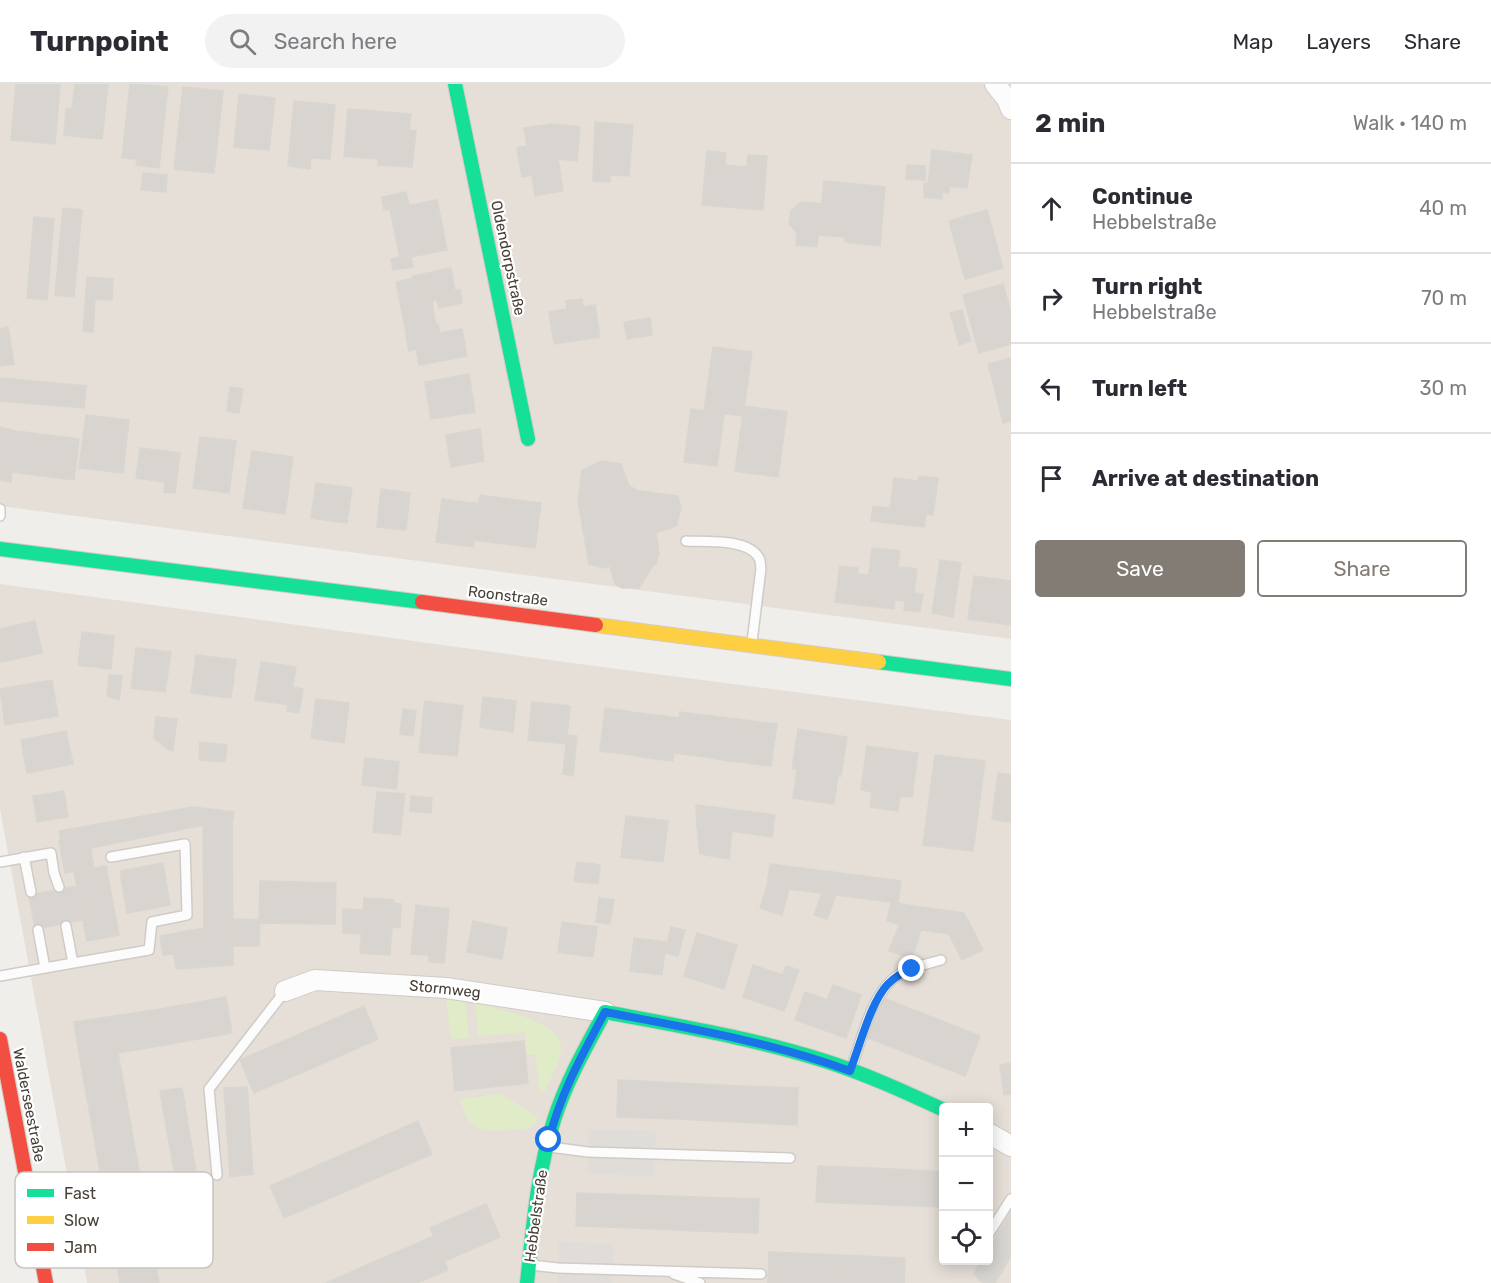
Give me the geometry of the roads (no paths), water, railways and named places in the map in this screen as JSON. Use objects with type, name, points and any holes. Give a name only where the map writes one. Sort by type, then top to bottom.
[{"type":"main road","name":"Oldendorpstraße","points":[[455,84],[528,439]]},
{"type":"main road","name":"Roonstraße","points":[[0,549],[1011,679]]},
{"type":"main road","points":[[605,1012],[715,1033],[803,1056],[850,1071],[939,1108]]},
{"type":"main road","name":"Hebbelstraße","points":[[527,1283],[540,1177],[554,1120],[577,1064],[605,1012]]},
{"type":"main road","name":"Walderseestraße","points":[[0,1039],[25,1172]]},
{"type":"main road","name":"Walderseestraße","points":[[43,1268],[46,1283]]},
{"type":"street","points":[[995,84],[1007,99],[1011,109]]},
{"type":"street","name":"Stormweg","points":[[285,991],[315,980],[447,988],[605,1012]]},
{"type":"street","points":[[993,1136],[1011,1146]]},
{"type":"lane","points":[[0,509],[0,516]]},
{"type":"lane","points":[[686,541],[731,543],[747,547],[759,558],[761,568],[752,645]]},
{"type":"lane","points":[[0,976],[149,950],[152,922],[187,915],[185,844],[111,857]]},
{"type":"lane","points":[[0,862],[51,853],[59,887]]},
{"type":"lane","points":[[24,857],[31,892]]},
{"type":"lane","points":[[66,926],[73,963]]},
{"type":"lane","points":[[38,930],[45,968]]},
{"type":"lane","points":[[850,1071],[882,990],[900,974],[940,960]]},
{"type":"lane","points":[[217,1175],[209,1089],[285,991]]},
{"type":"lane","points":[[548,1147],[588,1152],[790,1158]]},
{"type":"lane","points":[[993,1227],[1011,1199]]},
{"type":"lane","points":[[529,1265],[558,1268],[761,1274]]},
{"type":"lane","points":[[665,1271],[700,1283]]}]
